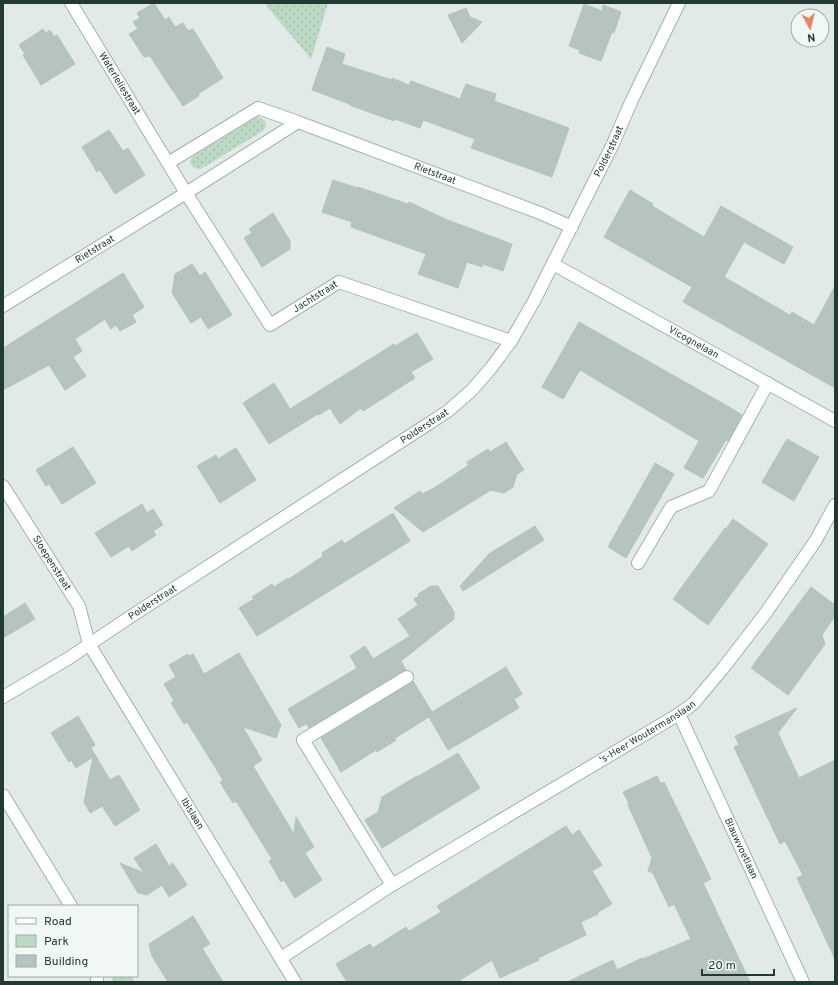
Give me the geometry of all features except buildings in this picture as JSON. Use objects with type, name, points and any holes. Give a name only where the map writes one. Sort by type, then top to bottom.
[{"type":"street","name":"Waterleliestraat","points":[[71,3],[168,163]]},
{"type":"street","name":"Polderstraat","points":[[3,697],[69,658],[448,411],[472,390],[492,368],[534,301],[612,146],[631,102],[679,3]]},
{"type":"street","name":"Rietstraat","points":[[168,163],[258,108],[540,212],[572,227]]},
{"type":"street","name":"Rietstraat","points":[[3,306],[298,122]]},
{"type":"street","points":[[168,163],[186,193]]},
{"type":"street","name":"Jachtstraat","points":[[186,193],[270,325],[339,282],[510,341]]},
{"type":"street","name":"Vicognelaan","points":[[553,264],[835,421]]},
{"type":"street","points":[[638,563],[671,507],[709,491],[768,384]]},
{"type":"street","name":"Sloepenstraat","points":[[3,486],[79,606],[89,644]]},
{"type":"street","name":"'s-Heer Woutermanslaan","points":[[281,958],[392,885],[679,714],[692,704],[724,667],[765,614],[816,540],[835,505]]},
{"type":"street","name":"Ibislaan","points":[[89,644],[295,982]]},
{"type":"street","points":[[392,885],[303,740],[407,677]]},
{"type":"street","name":"Blauwvoetlaan","points":[[679,714],[803,982]]},
{"type":"street","points":[[3,795],[70,905]]},
{"type":"green space","points":[[264,3],[328,3],[311,59]]},
{"type":"green space","points":[[257,117],[262,118],[265,122],[266,126],[263,131],[201,169],[192,166],[190,162],[193,156]]},
{"type":"green space","points":[[113,977],[132,977],[135,982],[112,982]]}]
